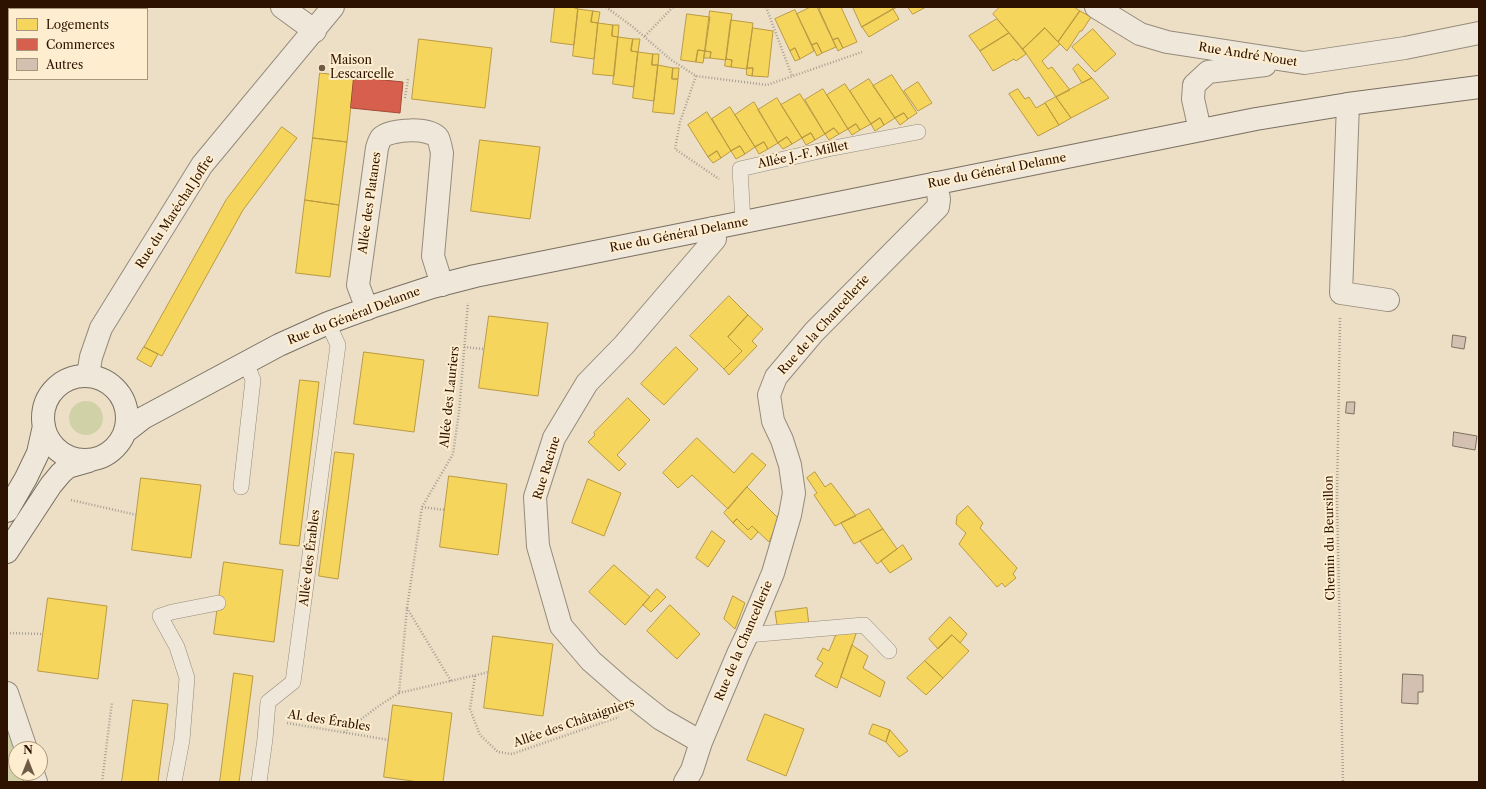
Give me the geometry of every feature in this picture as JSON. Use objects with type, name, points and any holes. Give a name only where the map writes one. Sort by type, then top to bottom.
[{"type":"street","points":[[282,7],[315,30]]},
{"type":"street","name":"Rue du Maréchal Joffre","points":[[88,375],[91,357],[101,328],[202,165],[333,7]]},
{"type":"street","name":"Rue André Nouet","points":[[1096,7],[1140,34],[1167,42],[1304,63],[1405,48],[1479,33]]},
{"type":"street","points":[[1200,130],[1193,99],[1194,85],[1208,72],[1245,67],[1304,63]]},
{"type":"street","points":[[1413,95],[1479,87]]},
{"type":"street","points":[[1413,95],[1479,95]]},
{"type":"street","name":"Rue du Général Delanne","points":[[125,432],[143,418],[279,345],[366,309],[464,279],[1200,130],[1348,104],[1413,95]]},
{"type":"street","points":[[1348,104],[1341,293],[1388,300]]},
{"type":"street","name":"Allée des Platanes","points":[[366,309],[358,285],[377,148],[381,138],[389,134],[404,130],[428,132],[438,138],[442,153],[433,256],[442,285]]},
{"type":"street","name":"Rue de la Chancellerie","points":[[685,782],[692,770],[701,742],[773,573],[790,515],[794,492],[790,465],[782,440],[773,421],[770,396],[776,377],[820,326],[938,207],[940,199],[936,183]]},
{"type":"street","name":"Rue Racine","points":[[701,742],[661,719],[646,708],[591,661],[561,626],[538,546],[535,497],[554,438],[587,383],[624,345],[715,239],[713,228]]},
{"type":"street","points":[[7,552],[61,472],[68,467],[95,460],[107,455],[117,447],[124,436],[128,424],[128,410],[120,393],[114,386],[102,378],[88,375],[75,376],[63,381],[53,390],[46,401],[43,415],[44,426],[50,441],[59,452],[70,458],[82,461],[95,460]]},
{"type":"street","name":"Rue du Général Delanne","points":[[120,393],[133,401],[153,405],[161,405],[178,400]]},
{"type":"street","points":[[7,511],[26,478],[38,453],[44,426]]},
{"type":"street","points":[[7,693],[23,741]]},
{"type":"lane","name":"Allée J.-F. Millet","points":[[743,222],[740,169],[828,149],[918,132]]},
{"type":"lane","name":"Allée des Érables","points":[[259,782],[268,702],[293,682],[338,345],[328,324]]},
{"type":"lane","points":[[241,487],[253,380],[246,362]]},
{"type":"lane","points":[[174,782],[182,740],[187,678],[177,647],[160,616],[172,612],[218,603]]},
{"type":"lane","points":[[747,635],[864,625],[889,651]]},
{"type":"path","points":[[606,7],[645,36],[670,59],[696,76],[767,85],[862,52]]},
{"type":"path","points":[[645,36],[673,7]]},
{"type":"path","points":[[766,7],[792,76]]},
{"type":"path","points":[[696,76],[680,122],[675,149],[742,195]]},
{"type":"path","points":[[405,98],[408,80]]},
{"type":"path","name":"Allée des Lauriers","points":[[399,693],[407,608],[422,507],[453,454],[459,412],[469,295],[464,279]]},
{"type":"path","name":"Chemin du Beursillon","points":[[1341,293],[1337,498],[1343,782]]},
{"type":"path","points":[[464,347],[484,350]]},
{"type":"path","points":[[45,495],[137,515]]},
{"type":"path","points":[[422,507],[445,510]]},
{"type":"path","points":[[407,608],[450,681]]},
{"type":"path","points":[[7,633],[43,634]]},
{"type":"path","points":[[344,732],[380,705],[399,693],[489,672]]},
{"type":"path","name":"Allée des Châtaigniers","points":[[475,676],[470,709],[480,735],[498,752],[512,754],[646,708]]},
{"type":"path","points":[[102,782],[112,702]]},
{"type":"path","name":"Al. des Érables","points":[[266,720],[389,740]]},
{"type":"green space","points":[[83,401],[89,401],[93,402],[100,408],[103,418],[102,425],[96,432],[89,435],[83,435],[79,434],[72,428],[69,421],[69,415],[70,411],[76,404]]},
{"type":"green space","points":[[7,719],[14,741],[8,741],[8,781],[28,782],[7,782]]},
{"type":"building: Logements","points":[[555,7],[572,7],[578,9],[574,45],[551,42]]},
{"type":"building: Logements","points":[[811,7],[817,7],[836,47],[822,53],[817,43],[812,45],[797,14]]},
{"type":"building: Logements","points":[[823,7],[841,7],[857,42],[843,48],[838,38],[833,40],[819,9]]},
{"type":"building: Logements","points":[[853,7],[897,7],[862,27]]},
{"type":"building: Logements","points":[[908,7],[926,7],[913,14]]},
{"type":"building: Logements","points":[[1000,7],[1074,7],[1080,11],[1058,42],[1045,28],[1023,49],[993,14]]},
{"type":"building: Logements","points":[[578,9],[593,11],[591,22],[598,23],[594,59],[573,56]]},
{"type":"building: Logements","points":[[893,9],[899,19],[869,37],[862,27]]},
{"type":"building: Logements","points":[[795,10],[814,51],[800,59],[795,48],[790,51],[775,19]]},
{"type":"building: Logements","points":[[593,11],[600,12],[598,23],[591,22]]},
{"type":"building: Logements","points":[[710,11],[732,14],[726,60],[710,58],[711,52],[705,51]]},
{"type":"building: Logements","points":[[1080,11],[1091,17],[1067,51],[1058,42]]},
{"type":"building: Logements","points":[[687,14],[710,17],[705,51],[698,50],[696,62],[681,60]]},
{"type":"building: Logements","points":[[997,19],[1009,33],[980,51],[969,36]]},
{"type":"building: Logements","points":[[731,20],[753,23],[747,69],[731,67],[732,60],[726,59]]},
{"type":"building: Logements","points":[[598,23],[613,25],[612,36],[618,37],[614,76],[593,74]]},
{"type":"building: Logements","points":[[613,25],[619,25],[618,37],[612,36]]},
{"type":"building: Logements","points":[[753,28],[773,31],[768,77],[752,76],[753,68],[747,68]]},
{"type":"building: Logements","points":[[1045,28],[1060,44],[1042,61],[1048,69],[1052,67],[1070,90],[1056,97],[1023,49]]},
{"type":"building: Logements","points":[[1093,29],[1116,54],[1095,72],[1072,47]]},
{"type":"building: Logements","points":[[1009,33],[1026,54],[1016,61],[1014,59],[993,71],[980,51]]},
{"type":"building: Logements","points":[[618,37],[633,39],[631,51],[638,52],[634,87],[613,84]]},
{"type":"building: Logements","points":[[838,38],[843,48],[838,51],[833,40]]},
{"type":"building: Logements","points":[[419,39],[492,48],[485,108],[412,99]]},
{"type":"building: Logements","points":[[633,39],[640,39],[638,52],[631,51]]},
{"type":"building: Logements","points":[[817,43],[822,53],[817,56],[812,45]]},
{"type":"building: Logements","points":[[795,48],[800,59],[795,61],[790,51]]},
{"type":"building: Logements","points":[[698,50],[705,51],[703,63],[696,62]]},
{"type":"building: Logements","points":[[705,51],[711,52],[710,58],[704,58]]},
{"type":"building: Logements","points":[[638,52],[653,54],[652,65],[658,65],[654,101],[633,98]]},
{"type":"building: Logements","points":[[653,54],[659,54],[658,65],[652,65]]},
{"type":"building: Logements","points":[[726,59],[732,60],[731,67],[725,66]]},
{"type":"building: Logements","points":[[1078,64],[1092,78],[1082,83],[1073,69]]},
{"type":"building: Logements","points":[[658,65],[673,68],[672,79],[678,79],[674,114],[653,112]]},
{"type":"building: Logements","points":[[673,68],[679,68],[678,79],[672,79]]},
{"type":"building: Logements","points":[[747,68],[753,68],[752,76],[747,75]]},
{"type":"building: Logements","points":[[320,73],[354,77],[347,142],[313,138]]},
{"type":"building: Logements","points":[[892,75],[917,113],[908,119],[904,113],[895,118],[873,86]]},
{"type":"building: Logements","points":[[1092,78],[1109,98],[1071,118],[1056,97]]},
{"type":"building: Logements","points":[[869,79],[895,118],[884,125],[880,118],[871,124],[850,91]]},
{"type":"building: Logements","points":[[918,82],[932,103],[918,111],[904,91]]},
{"type":"building: Logements","points":[[845,84],[871,124],[860,130],[856,124],[848,129],[827,95]]},
{"type":"building: Logements","points":[[823,89],[848,129],[839,134],[834,128],[825,134],[805,100]]},
{"type":"building: Logements","points":[[1018,89],[1025,99],[1029,97],[1036,108],[1045,103],[1059,125],[1038,136],[1009,94]]},
{"type":"building: Logements","points":[[800,94],[825,134],[815,140],[811,133],[802,138],[781,105]]},
{"type":"building: Logements","points":[[1056,97],[1071,118],[1059,125],[1045,103]]},
{"type":"building: Logements","points":[[777,98],[802,138],[792,144],[787,137],[778,143],[758,110]]},
{"type":"building: Logements","points":[[754,102],[778,143],[768,149],[764,142],[755,147],[735,115]]},
{"type":"building: Logements","points":[[730,107],[755,147],[745,154],[740,146],[731,151],[712,119]]},
{"type":"building: Logements","points":[[707,112],[731,151],[721,158],[717,151],[708,157],[688,125]]},
{"type":"building: Logements","points":[[904,113],[908,119],[900,125],[895,118]]},
{"type":"building: Logements","points":[[880,118],[884,125],[875,131],[871,124]]},
{"type":"building: Logements","points":[[856,124],[860,130],[852,135],[848,129]]},
{"type":"building: Logements","points":[[282,127],[297,138],[243,210],[162,356],[144,347],[226,200]]},
{"type":"building: Logements","points":[[834,128],[839,134],[829,140],[825,134]]},
{"type":"building: Logements","points":[[811,133],[815,140],[806,145],[802,138]]},
{"type":"building: Logements","points":[[787,137],[792,144],[783,149],[778,143]]},
{"type":"building: Logements","points":[[313,138],[347,142],[339,205],[305,200]]},
{"type":"building: Logements","points":[[480,140],[540,147],[530,219],[471,211]]},
{"type":"building: Logements","points":[[764,142],[768,149],[759,154],[755,147]]},
{"type":"building: Logements","points":[[740,146],[745,154],[736,159],[731,151]]},
{"type":"building: Logements","points":[[717,151],[721,158],[713,163],[708,157]]},
{"type":"building: Logements","points":[[305,200],[339,205],[330,277],[296,273]]},
{"type":"building: Logements","points":[[729,296],[748,315],[728,337],[742,351],[724,369],[690,336]]},
{"type":"building: Logements","points":[[748,315],[763,329],[752,341],[757,346],[729,375],[724,369],[742,351],[728,337]]},
{"type":"building: Logements","points":[[489,316],[548,323],[538,396],[479,388]]},
{"type":"building: Logements","points":[[144,347],[158,354],[151,367],[137,359]]},
{"type":"building: Logements","points":[[676,347],[698,369],[664,405],[641,384]]},
{"type":"building: Logements","points":[[364,352],[424,360],[414,432],[354,424]]},
{"type":"building: Logements","points":[[300,380],[319,382],[299,546],[280,544]]},
{"type":"building: Logements","points":[[628,398],[650,420],[617,455],[626,464],[619,471],[588,442],[595,435],[594,433]]},
{"type":"building: Logements","points":[[697,438],[734,473],[752,453],[766,465],[728,509],[692,475],[678,488],[663,473]]},
{"type":"building: Logements","points":[[335,452],[354,454],[338,579],[319,576]]},
{"type":"building: Logements","points":[[815,472],[825,487],[831,483],[856,516],[835,526],[814,495],[817,493],[807,478]]},
{"type":"building: Logements","points":[[449,476],[507,484],[498,555],[440,547]]},
{"type":"building: Logements","points":[[141,478],[201,485],[191,558],[132,550]]},
{"type":"building: Logements","points":[[588,479],[621,493],[604,536],[572,523]]},
{"type":"building: Logements","points":[[747,487],[779,519],[769,542],[752,526],[748,530],[737,519],[733,523],[724,513]]},
{"type":"building: Logements","points":[[968,506],[983,523],[980,528],[1017,568],[1013,574],[1016,578],[1005,587],[1002,583],[997,587],[959,544],[966,533],[956,524],[957,516]]},
{"type":"building: Logements","points":[[869,509],[883,529],[854,544],[841,523]]},
{"type":"building: Logements","points":[[737,519],[748,530],[752,526],[758,532],[751,540],[733,523]]},
{"type":"building: Logements","points":[[883,529],[897,549],[877,564],[860,541]]},
{"type":"building: Logements","points":[[712,531],[725,541],[708,567],[696,558]]},
{"type":"building: Logements","points":[[903,545],[912,559],[890,573],[881,561]]},
{"type":"building: Logements","points":[[224,562],[283,570],[274,642],[214,634]]},
{"type":"building: Logements","points":[[614,565],[650,597],[625,625],[589,592]]},
{"type":"building: Logements","points":[[657,589],[666,597],[651,612],[643,605]]},
{"type":"building: Logements","points":[[733,596],[745,603],[735,629],[724,619]]},
{"type":"building: Logements","points":[[48,598],[107,606],[98,679],[38,671]]},
{"type":"building: Logements","points":[[670,605],[700,634],[677,659],[647,631]]},
{"type":"building: Logements","points":[[807,608],[809,626],[778,631],[775,612]]},
{"type":"building: Logements","points":[[950,617],[967,634],[960,643],[952,635],[938,649],[929,639]]},
{"type":"building: Logements","points":[[846,630],[856,634],[837,688],[815,676],[823,663],[817,659],[823,648],[829,651],[837,632]]},
{"type":"building: Logements","points":[[952,635],[969,651],[943,678],[925,661]]},
{"type":"building: Logements","points":[[493,636],[553,644],[543,716],[484,708]]},
{"type":"building: Logements","points":[[852,645],[868,656],[863,668],[885,682],[880,697],[841,677]]},
{"type":"building: Logements","points":[[925,661],[943,678],[926,695],[907,678]]},
{"type":"building: Logements","points":[[234,673],[253,676],[239,782],[220,782]]},
{"type":"building: Logements","points":[[133,700],[168,704],[158,782],[122,782]]},
{"type":"building: Logements","points":[[393,705],[452,713],[443,782],[419,782],[384,777]]},
{"type":"building: Logements","points":[[765,714],[804,729],[786,776],[747,760]]},
{"type":"building: Logements","points":[[873,724],[890,730],[886,742],[869,734]]},
{"type":"building: Logements","points":[[890,730],[908,751],[899,757],[886,742]]},
{"type":"building: Commerces","points":[[354,77],[403,82],[400,113],[351,108]]},
{"type":"building: Autres","points":[[1453,335],[1466,337],[1464,349],[1452,347]]},
{"type":"building: Autres","points":[[1347,402],[1355,402],[1354,414],[1346,413]]},
{"type":"building: Autres","points":[[1454,432],[1477,436],[1475,450],[1453,446]]},
{"type":"building: Autres","points":[[1403,674],[1423,675],[1423,692],[1418,692],[1418,704],[1402,703]]},
{"type":"place","name":"Maison Lescarcelle","points":[[322,68]]}]
